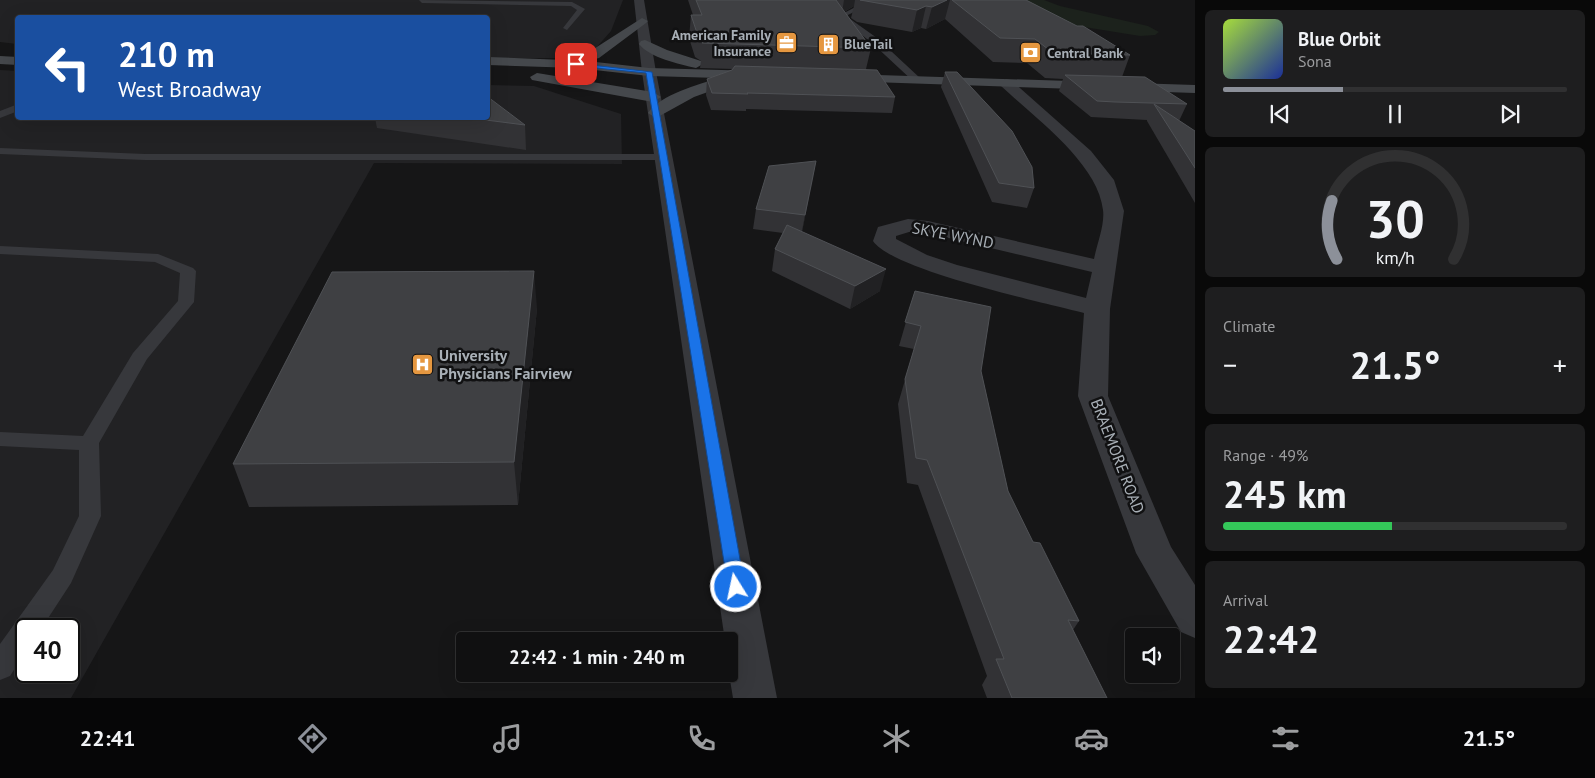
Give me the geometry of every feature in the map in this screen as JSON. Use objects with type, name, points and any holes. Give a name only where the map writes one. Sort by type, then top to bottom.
[{"type":"main road","points":[[564,64],[594,55],[642,21]]},
{"type":"main road","points":[[645,44],[676,59],[746,75],[775,76]]},
{"type":"main road","points":[[0,60],[15,61]]},
{"type":"main road","points":[[490,61],[564,64],[674,100],[693,90],[746,75]]},
{"type":"main road","points":[[490,75],[576,78],[653,94]]},
{"type":"main road","points":[[536,77],[653,94],[746,75]]},
{"type":"main road","points":[[834,78],[1195,89]]},
{"type":"street","points":[[639,0],[653,94],[755,698]]},
{"type":"street","name":"BRAEMORE ROAD","points":[[1006,83],[1085,155],[1104,180],[1114,211],[1097,309],[1093,396],[1155,553],[1195,620]]},
{"type":"street","name":"SKYE WYND","points":[[1097,309],[918,261],[888,247],[884,241],[886,232],[908,225],[928,227],[1104,268]]},
{"type":"lane","points":[[816,15],[842,16],[852,14],[874,0]]},
{"type":"lane","points":[[422,1],[572,4],[581,9],[567,28]]},
{"type":"lane","points":[[842,16],[874,40],[917,80]]},
{"type":"lane","points":[[0,115],[15,108]]},
{"type":"lane","points":[[0,151],[145,157],[664,157]]},
{"type":"lane","points":[[0,250],[158,258],[188,271],[186,302],[139,358],[89,443],[90,516],[62,576],[0,667]]},
{"type":"lane","points":[[0,439],[89,443]]},
{"type":"shaded area","points":[[0,0],[623,0],[611,31],[595,49],[576,57],[490,58],[490,15],[15,15],[15,44],[0,42]]},
{"type":"shaded area","points":[[1006,0],[1044,0],[1060,6],[1148,26],[1159,32],[1155,35],[1140,36],[1047,21]]},
{"type":"shaded area","points":[[0,70],[15,71],[15,120],[490,120],[490,85],[534,86],[621,114],[622,164],[374,163],[80,682],[80,618],[15,618],[15,683],[79,683],[71,698],[0,698]]},
{"type":"building","points":[[696,0],[836,0],[871,48],[702,43],[706,39],[697,33],[691,15],[702,15]]},
{"type":"building","points":[[860,0],[947,0],[932,7],[926,6],[917,10]]},
{"type":"building","points":[[952,0],[1026,0],[1077,26],[1083,26],[1130,55],[1053,53],[1035,39],[1000,38]]},
{"type":"building","points":[[735,66],[877,70],[895,97],[712,93],[707,79],[732,70]]},
{"type":"building","points":[[945,72],[957,72],[1012,131],[1032,167],[1034,188],[999,183]]},
{"type":"building","points":[[1065,75],[1145,77],[1187,104],[1097,101]]},
{"type":"building","points":[[490,99],[525,125],[486,120],[490,120]]},
{"type":"building","points":[[1154,104],[1195,131],[1195,168]]},
{"type":"building","points":[[816,161],[805,215],[756,209],[769,166]]},
{"type":"building","points":[[787,225],[886,269],[855,286],[775,249]]},
{"type":"building","name":"University Physicians Fairview","points":[[534,271],[514,462],[233,464],[332,272]]},
{"type":"building","points":[[915,291],[991,307],[981,371],[1008,491],[1033,542],[1040,543],[1079,621],[1068,620],[1107,698],[1012,698],[996,659],[1004,659],[927,460],[916,458],[905,379],[921,326],[905,322]]},
{"type":"place","name":"American Family Insurance","points":[[787,43]]},
{"type":"place","name":"BlueTail","points":[[828,44]]},
{"type":"place","name":"Central Bank","points":[[1031,53]]},
{"type":"place","name":"University Physicians Fairview","points":[[423,364]]},
{"type":"route","points":[[576,64],[649,72],[736,587]]}]
